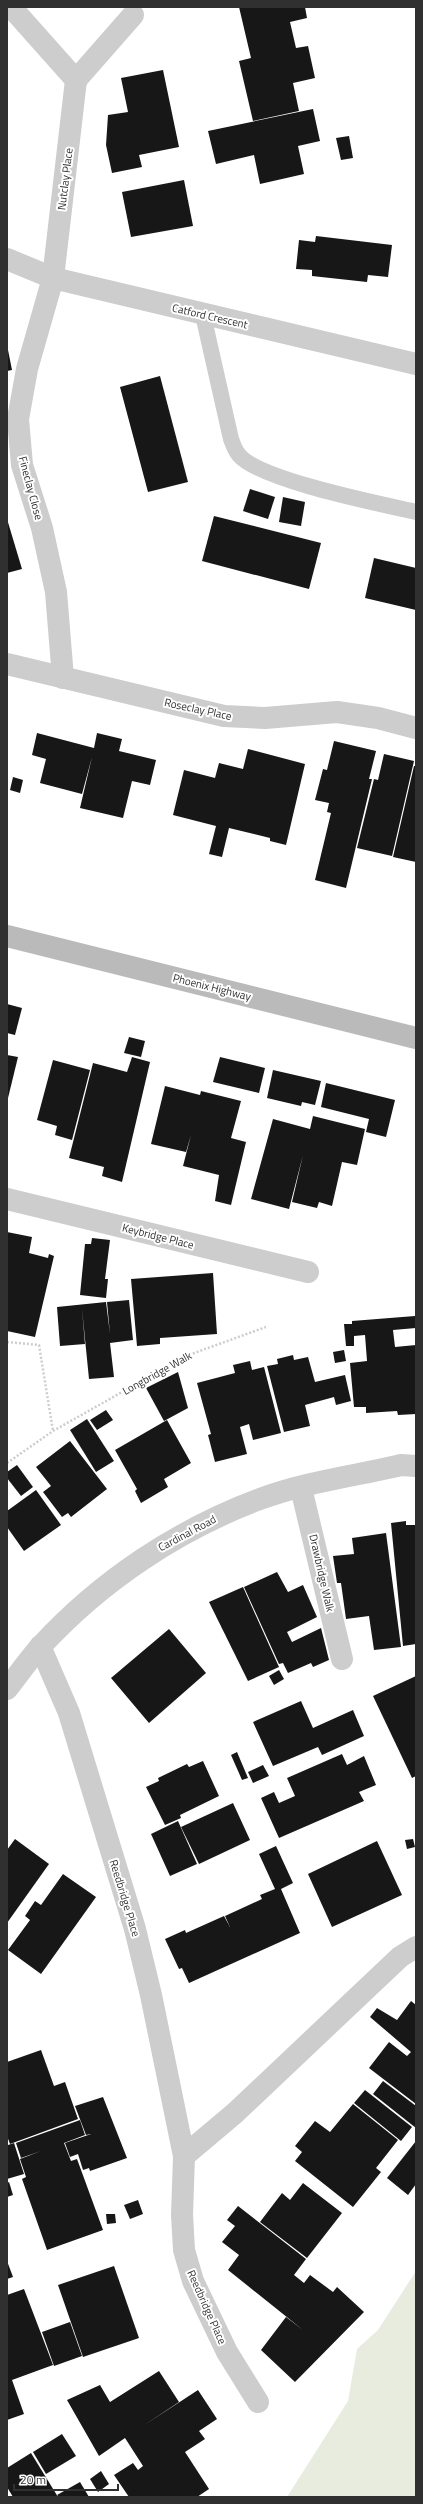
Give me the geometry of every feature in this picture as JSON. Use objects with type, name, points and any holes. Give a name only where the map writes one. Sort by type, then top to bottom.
[{"type":"main road","name":"Phoenix Highway","points":[[7,936],[416,1038]]},
{"type":"street","points":[[11,7],[76,80],[132,16]]},
{"type":"street","name":"Nutclay Place","points":[[54,278],[76,80]]},
{"type":"street","name":"Catford Crescent","points":[[7,259],[54,278],[204,315],[416,364]]},
{"type":"street","name":"Fineclay Close","points":[[54,278],[27,369],[18,419],[22,465],[42,528],[56,592],[63,678]]},
{"type":"street","name":"Roseclay Place","points":[[7,664],[224,716],[265,718],[337,712],[378,718],[416,728]]},
{"type":"street","name":"Keybridge Place","points":[[7,1199],[308,1272]]},
{"type":"street","name":"Cardinal Road","points":[[7,1689],[40,1646],[99,1590],[145,1556],[213,1519],[261,1499],[301,1488],[401,1465],[416,1466]]},
{"type":"street","name":"Drawbridge Walk","points":[[301,1488],[342,1659]]},
{"type":"street","name":"Reedbridge Place","points":[[40,1646],[68,1713],[135,1929],[151,1995],[184,2156],[182,2215],[184,2250],[193,2281],[227,2352],[258,2402]]},
{"type":"street","points":[[184,2156],[235,2113],[400,1957],[416,1947]]},
{"type":"lane","points":[[204,315],[231,439],[239,455],[257,468],[327,491],[416,512]]},
{"type":"path","name":"Longbridge Walk","points":[[7,1463],[53,1431],[186,1356],[266,1327]]},
{"type":"path","points":[[7,1342],[39,1345],[53,1431]]},
{"type":"shaded area","points":[[416,2271],[416,2497],[287,2497],[348,2401],[357,2349],[378,2330]]},
{"type":"building","points":[[239,7],[305,7],[307,18],[290,22],[296,48],[308,46],[315,78],[293,83],[299,111],[253,121],[239,61],[251,58]]},
{"type":"building","points":[[163,70],[179,147],[139,155],[142,167],[112,173],[106,145],[108,115],[128,112],[121,78]]},
{"type":"building","points":[[313,109],[320,141],[298,146],[304,174],[260,184],[254,155],[216,164],[208,131]]},
{"type":"building","points":[[349,136],[353,158],[341,160],[336,138]]},
{"type":"building","points":[[184,180],[193,226],[131,237],[122,192]]},
{"type":"building","points":[[316,236],[392,245],[388,277],[368,275],[367,282],[312,276],[312,270],[296,269],[299,240],[315,242]]},
{"type":"building","points":[[7,345],[12,370],[7,371]]},
{"type":"building","points":[[160,376],[188,482],[148,492],[120,387]]},
{"type":"building","points":[[250,489],[275,497],[268,519],[243,511]]},
{"type":"building","points":[[283,497],[305,502],[301,526],[279,522]]},
{"type":"building","points":[[214,516],[321,543],[309,589],[202,561]]},
{"type":"building","points":[[7,519],[22,569],[7,573]]},
{"type":"building","points":[[374,558],[416,568],[416,610],[365,598]]},
{"type":"building","points":[[37,733],[94,748],[97,733],[122,739],[119,751],[156,760],[150,785],[132,781],[123,818],[80,808],[92,757],[82,794],[40,783],[46,759],[32,755]]},
{"type":"building","points":[[334,741],[376,751],[369,779],[372,779],[346,888],[315,880],[331,813],[327,812],[329,803],[315,800],[323,769],[327,770]]},
{"type":"building","points":[[248,749],[305,764],[286,845],[270,841],[270,838],[229,828],[222,857],[209,854],[216,826],[173,815],[184,770],[215,778],[219,763],[243,769]]},
{"type":"building","points":[[384,754],[414,761],[392,856],[357,848],[374,779],[378,780]]},
{"type":"building","points":[[414,766],[416,766],[416,862],[393,857]]},
{"type":"building","points":[[13,777],[23,780],[20,793],[10,790]]},
{"type":"building","points":[[7,1004],[22,1008],[15,1035],[7,1033]]},
{"type":"building","points":[[129,1037],[145,1041],[141,1057],[124,1053]]},
{"type":"building","points":[[7,1055],[18,1057],[8,1098],[7,1098]]},
{"type":"building","points":[[132,1057],[150,1062],[122,1182],[102,1176],[104,1167],[69,1158],[93,1063],[127,1072]]},
{"type":"building","points":[[220,1057],[265,1068],[259,1093],[213,1082]]},
{"type":"building","points":[[53,1060],[90,1070],[72,1140],[55,1135],[57,1126],[37,1120]]},
{"type":"building","points":[[273,1070],[321,1081],[315,1105],[302,1102],[301,1106],[267,1098]]},
{"type":"building","points":[[326,1083],[395,1100],[386,1137],[366,1132],[369,1119],[321,1107]]},
{"type":"building","points":[[165,1086],[200,1095],[201,1091],[241,1101],[231,1138],[246,1142],[231,1205],[215,1201],[219,1175],[183,1166],[191,1135],[186,1152],[151,1144]]},
{"type":"building","points":[[313,1116],[365,1129],[357,1165],[342,1162],[332,1206],[319,1202],[317,1208],[292,1202],[303,1155],[289,1209],[251,1199],[273,1119],[310,1129]]},
{"type":"building","points":[[7,1232],[32,1237],[29,1253],[48,1258],[49,1254],[54,1256],[35,1337],[7,1331]]},
{"type":"building","points":[[92,1238],[110,1240],[105,1279],[108,1279],[106,1298],[80,1295],[85,1244],[91,1244]]},
{"type":"building","points":[[213,1273],[217,1334],[160,1338],[160,1344],[137,1346],[131,1279]]},
{"type":"building","points":[[129,1300],[133,1340],[110,1343],[114,1377],[89,1379],[82,1309],[85,1344],[60,1346],[57,1307],[106,1302],[110,1334],[107,1302]]},
{"type":"building","points":[[415,1316],[416,1328],[393,1330],[395,1347],[416,1345],[416,1414],[398,1415],[397,1411],[366,1413],[366,1407],[354,1407],[350,1363],[367,1361],[365,1335],[354,1336],[354,1346],[346,1346],[344,1324],[352,1324],[352,1321]]},
{"type":"building","points":[[344,1350],[346,1361],[335,1363],[333,1352]]},
{"type":"building","points":[[293,1355],[294,1360],[308,1357],[315,1382],[345,1375],[351,1401],[336,1405],[334,1397],[305,1405],[310,1426],[284,1432],[267,1366],[278,1364],[277,1359]]},
{"type":"building","points":[[250,1361],[252,1370],[264,1367],[281,1433],[253,1440],[249,1424],[240,1427],[247,1454],[215,1462],[208,1435],[211,1434],[197,1383],[235,1373],[233,1365]]},
{"type":"building","points":[[178,1372],[188,1408],[164,1421],[146,1388]]},
{"type":"building","points":[[106,1410],[113,1420],[97,1430],[90,1420]]},
{"type":"building","points":[[87,1419],[114,1461],[96,1472],[70,1430]]},
{"type":"building","points":[[167,1420],[191,1463],[164,1479],[168,1487],[141,1503],[135,1491],[137,1489],[115,1450]]},
{"type":"building","points":[[70,1441],[107,1489],[71,1517],[68,1513],[62,1517],[43,1492],[51,1486],[36,1467]]},
{"type":"building","points":[[17,1465],[33,1487],[21,1496],[7,1478],[7,1472]]},
{"type":"building","points":[[36,1490],[61,1525],[24,1551],[7,1527],[7,1511]]},
{"type":"building","points":[[406,1521],[406,1525],[416,1525],[416,1644],[403,1646],[391,1523]]},
{"type":"building","points":[[386,1533],[401,1647],[374,1650],[369,1616],[346,1619],[341,1583],[337,1583],[333,1556],[354,1554],[352,1538]]},
{"type":"building","points":[[277,1572],[288,1592],[303,1585],[317,1617],[287,1632],[292,1642],[321,1628],[329,1660],[313,1667],[311,1663],[288,1673],[283,1663],[279,1664],[244,1587]]},
{"type":"building","points":[[243,1587],[279,1667],[248,1681],[209,1602]]},
{"type":"building","points":[[169,1629],[206,1673],[149,1723],[111,1678]]},
{"type":"building","points":[[279,1670],[284,1679],[274,1685],[269,1676]]},
{"type":"building","points":[[416,1676],[416,1776],[412,1778],[373,1696]]},
{"type":"building","points":[[301,1701],[313,1728],[353,1710],[364,1736],[322,1755],[318,1747],[273,1766],[253,1722]]},
{"type":"building","points":[[237,1752],[248,1778],[242,1780],[231,1755]]},
{"type":"building","points":[[342,1754],[347,1765],[364,1756],[376,1785],[359,1792],[364,1801],[279,1838],[261,1798],[274,1792],[279,1803],[295,1796],[287,1778]]},
{"type":"building","points":[[203,1761],[219,1796],[180,1815],[181,1818],[165,1825],[146,1787],[159,1781],[158,1778],[187,1764],[189,1767]]},
{"type":"building","points":[[263,1765],[269,1776],[253,1783],[248,1772]]},
{"type":"building","points":[[233,1803],[250,1840],[199,1864],[181,1827]]},
{"type":"building","points":[[178,1821],[197,1864],[170,1876],[151,1834]]},
{"type":"building","points":[[15,1839],[49,1864],[7,1923],[7,1850]]},
{"type":"building","points":[[413,1839],[415,1847],[407,1849],[405,1840]]},
{"type":"building","points":[[377,1841],[402,1895],[332,1927],[308,1874]]},
{"type":"building","points":[[276,1846],[293,1883],[281,1889],[300,1933],[189,1983],[182,1968],[179,1969],[165,1939],[185,1930],[186,1933],[224,1916],[230,1927],[225,1916],[262,1899],[260,1895],[275,1889],[259,1854]]},
{"type":"building","points":[[63,1874],[96,1897],[41,1974],[8,1950],[30,1920],[25,1916],[35,1901],[41,1905]]},
{"type":"building","points":[[411,2001],[416,2005],[416,2104],[369,2068],[389,2042],[407,2056],[411,2052],[370,2017],[377,2008],[397,2020]]},
{"type":"building","points":[[41,2050],[54,2086],[65,2082],[78,2119],[10,2144],[7,2136],[7,2062]]},
{"type":"building","points":[[383,2081],[416,2106],[416,2128],[373,2094]]},
{"type":"building","points":[[365,2090],[412,2127],[401,2141],[354,2103]]},
{"type":"building","points":[[103,2097],[127,2158],[90,2171],[89,2168],[83,2170],[78,2154],[70,2157],[65,2143],[91,2134],[86,2135],[75,2106]]},
{"type":"building","points":[[353,2104],[398,2140],[376,2168],[381,2172],[353,2207],[295,2161],[302,2152],[295,2146],[315,2121],[330,2132]]},
{"type":"building","points":[[80,2120],[85,2135],[64,2143],[71,2161],[77,2159],[103,2230],[47,2250],[22,2179],[26,2177],[20,2159],[41,2151],[21,2158],[16,2143]]},
{"type":"building","points":[[7,2141],[8,2145],[14,2143],[24,2174],[7,2179]]},
{"type":"building","points":[[416,2141],[416,2184],[408,2195],[387,2178]]},
{"type":"building","points":[[9,2182],[13,2195],[7,2197],[7,2183]]},
{"type":"building","points":[[303,2183],[342,2213],[307,2258],[260,2222],[282,2193],[290,2200]]},
{"type":"building","points":[[138,2200],[143,2214],[130,2219],[124,2205]]},
{"type":"building","points":[[238,2206],[306,2259],[294,2275],[304,2283],[310,2275],[333,2292],[337,2287],[364,2312],[295,2382],[261,2350],[286,2317],[303,2330],[228,2270],[239,2255],[222,2242],[235,2226],[227,2220]]},
{"type":"building","points":[[106,2214],[115,2214],[116,2223],[107,2224]]},
{"type":"building","points":[[7,2261],[13,2277],[7,2279]]},
{"type":"building","points":[[114,2266],[139,2338],[83,2357],[58,2285]]},
{"type":"building","points":[[24,2289],[53,2365],[12,2380],[24,2414],[7,2420],[7,2295]]},
{"type":"building","points":[[70,2322],[82,2356],[54,2366],[42,2332]]},
{"type":"building","points":[[159,2371],[179,2402],[143,2426],[198,2390],[217,2419],[199,2431],[205,2439],[185,2452],[209,2489],[197,2497],[129,2497],[114,2475],[133,2463],[138,2470],[143,2466],[125,2438],[99,2456],[67,2400],[100,2385],[110,2402]]},
{"type":"building","points":[[62,2434],[76,2456],[46,2474],[33,2452]]},
{"type":"building","points":[[31,2453],[58,2497],[13,2497],[7,2487],[7,2468]]},
{"type":"building","points":[[101,2471],[109,2484],[98,2492],[90,2479]]},
{"type":"building","points":[[80,2482],[89,2497],[59,2497],[57,2495]]}]
